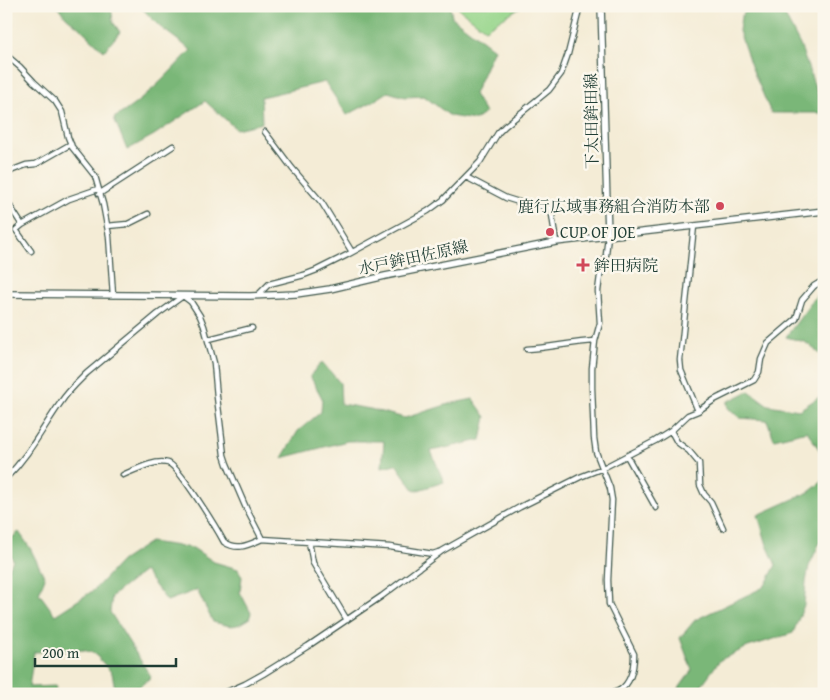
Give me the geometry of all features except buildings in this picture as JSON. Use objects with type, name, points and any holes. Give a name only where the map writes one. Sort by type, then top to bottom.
[{"type":"main road","name":"下太田鉾田線","points":[[601,6],[608,235]]},
{"type":"main road","name":"水戸鉾田佐原線","points":[[6,294],[183,296],[296,294],[330,289],[556,242],[824,211]]},
{"type":"street","points":[[6,10],[9,6]]},
{"type":"street","points":[[258,295],[269,284],[304,275],[352,252],[428,210],[442,200],[480,162],[498,132],[549,90],[561,74],[580,6]]},
{"type":"street","points":[[6,55],[20,66],[55,101],[62,112],[72,147],[94,176],[103,204],[107,226],[113,295]]},
{"type":"street","points":[[265,132],[322,203],[352,252]]},
{"type":"street","points":[[6,175],[13,170],[36,164],[71,144]]},
{"type":"street","points":[[31,251],[16,230],[22,225],[69,199],[99,191],[173,146]]},
{"type":"street","points":[[466,177],[506,198],[551,208],[556,242]]},
{"type":"street","points":[[6,200],[8,207],[22,225]]},
{"type":"street","points":[[107,226],[128,224],[148,214]]},
{"type":"street","points":[[694,226],[680,360],[681,370],[698,411]]},
{"type":"street","points":[[608,235],[606,255],[598,286],[600,323],[595,341],[592,368],[594,438],[596,452],[610,488],[612,500],[608,580],[609,604],[634,654],[634,663],[628,681],[620,690],[608,694]]},
{"type":"street","points":[[222,694],[263,674],[382,596],[442,551],[520,507],[656,442],[688,415],[754,380],[759,372],[761,359],[768,343],[796,319],[802,300],[814,286],[824,280]]},
{"type":"street","points":[[6,478],[25,458],[62,401],[77,383],[158,314],[183,296],[191,302],[200,316],[209,339],[214,363],[216,397],[224,455],[246,508],[262,539]]},
{"type":"street","points":[[209,339],[252,328]]},
{"type":"street","points":[[526,349],[595,341]]},
{"type":"street","points":[[671,431],[677,442],[686,448],[699,464],[700,485],[704,494],[711,502],[722,528]]},
{"type":"street","points":[[627,456],[656,508]]},
{"type":"street","points":[[123,475],[146,465],[163,462],[172,464],[181,474],[224,542],[231,546],[243,547],[262,539],[390,547],[433,554],[442,551]]},
{"type":"street","points":[[309,542],[313,563],[346,620]]},
{"type":"green space","points":[[57,6],[111,6],[113,22],[120,32],[104,51],[66,17]]},
{"type":"green space","points":[[140,6],[328,6],[334,15],[345,6],[450,6],[452,17],[494,49],[474,94],[485,113],[475,120],[450,116],[424,96],[405,97],[388,92],[347,115],[325,82],[261,97],[262,123],[236,129],[205,101],[154,135],[127,150],[114,118],[145,96],[191,50],[159,26]]},
{"type":"green space","points":[[458,6],[522,6],[485,29],[459,9]]},
{"type":"green space","points":[[747,6],[780,6],[800,45],[820,101],[824,101],[824,113],[771,113],[751,66],[739,31],[741,17]]},
{"type":"green space","points":[[824,285],[824,357],[805,342],[786,337]]},
{"type":"green space","points":[[322,362],[340,383],[341,404],[405,418],[449,404],[473,399],[486,417],[481,440],[431,451],[444,482],[415,491],[396,464],[382,467],[384,441],[347,441],[282,458],[298,431],[321,412],[322,398],[310,376]]},
{"type":"green space","points":[[749,391],[768,405],[799,410],[824,394],[824,457],[807,431],[774,439],[767,420],[740,418],[728,408],[727,402]]},
{"type":"green space","points":[[824,475],[824,537],[809,566],[804,605],[793,633],[748,647],[720,660],[695,694],[675,694],[692,670],[680,638],[695,620],[762,588],[776,565],[767,545],[758,515],[809,492],[823,481]]},
{"type":"green space","points":[[19,532],[30,548],[45,578],[39,593],[55,615],[94,590],[121,561],[150,542],[193,548],[214,562],[238,569],[242,577],[240,592],[251,613],[249,619],[232,626],[213,622],[197,590],[167,601],[144,571],[112,596],[110,612],[151,677],[131,694],[116,694],[112,673],[94,653],[82,650],[34,652],[29,687],[56,686],[55,694],[6,694],[6,574],[13,560],[6,542]]},
{"type":"place","name":"鹿行広域事務組合消防本部","points":[[720,206]]},
{"type":"place","name":"CUP OF JOE","points":[[550,232]]},
{"type":"place","name":"鉾田病院","points":[[583,265]]}]
